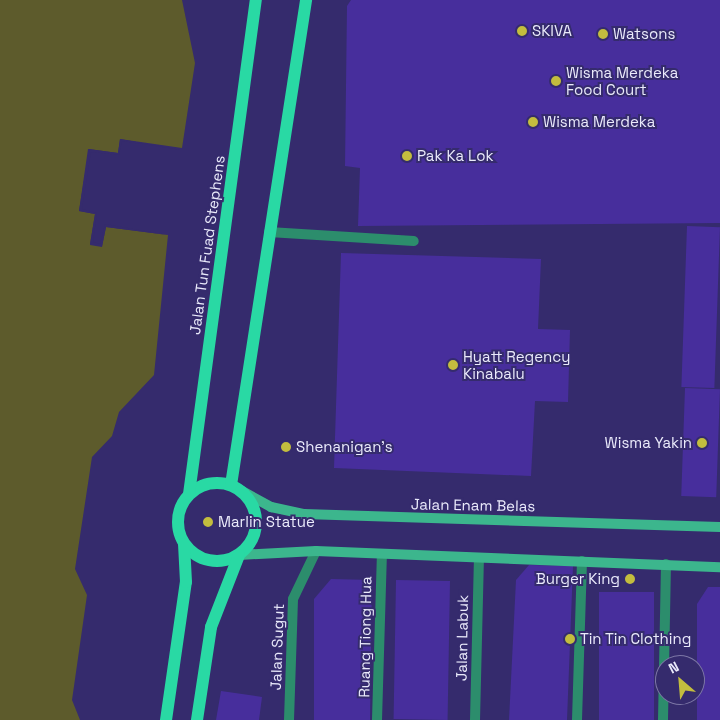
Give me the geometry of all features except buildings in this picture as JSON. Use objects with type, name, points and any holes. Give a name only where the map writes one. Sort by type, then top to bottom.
[{"type":"main road","name":"Jalan Tun Fuad Stephens","points":[[189,494],[256,0]]},
{"type":"main road","points":[[231,485],[306,0]]},
{"type":"main road","points":[[166,720],[186,582],[184,544],[178,519],[189,494],[209,484],[231,485],[250,500],[257,524],[254,536],[239,554],[210,627],[197,720]]},
{"type":"main road","points":[[184,544],[193,553],[210,561],[228,560],[239,554]]},
{"type":"street","points":[[269,232],[414,241]]},
{"type":"street","name":"Jalan Enam Belas","points":[[231,485],[271,507],[304,514],[720,527]]},
{"type":"street","points":[[239,554],[316,551],[720,566]]},
{"type":"street","name":"Jalan Sugut","points":[[289,720],[293,599],[316,551]]},
{"type":"street","name":"Ruang Tiong Hua","points":[[378,720],[382,554]]},
{"type":"street","name":"Jalan Labuk","points":[[475,720],[479,558]]},
{"type":"street","points":[[577,720],[582,560]]},
{"type":"street","points":[[663,720],[666,564]]},
{"type":"shaded area","points":[[0,0],[182,0],[195,63],[182,148],[120,139],[118,153],[89,149],[79,211],[95,214],[90,244],[102,246],[106,227],[168,235],[154,375],[119,412],[112,436],[92,457],[75,569],[87,595],[72,700],[80,720],[0,720]]},
{"type":"pier","points":[[120,139],[181,150],[122,141],[119,155],[91,152],[82,209],[97,213],[93,242],[100,244],[105,224],[168,235],[106,227],[102,247],[90,245],[95,214],[79,211],[88,149],[118,153]]},
{"type":"place","name":"SKIVA","points":[[522,31]]},
{"type":"place","name":"Watsons","points":[[603,34]]},
{"type":"place","name":"Wisma Merdeka Food Court","points":[[556,81]]},
{"type":"place","name":"Wisma Merdeka","points":[[533,122]]},
{"type":"place","name":"Pak Ka Lok","points":[[407,156]]},
{"type":"place","name":"Hyatt Regency Kinabalu","points":[[453,365]]},
{"type":"place","name":"Wisma Yakin","points":[[702,443]]},
{"type":"place","name":"Shenanigan's","points":[[286,447]]},
{"type":"place","name":"Marlin Statue","points":[[208,522]]},
{"type":"place","name":"Burger King","points":[[630,579]]},
{"type":"place","name":"Tin Tin Clothing","points":[[570,639]]}]
